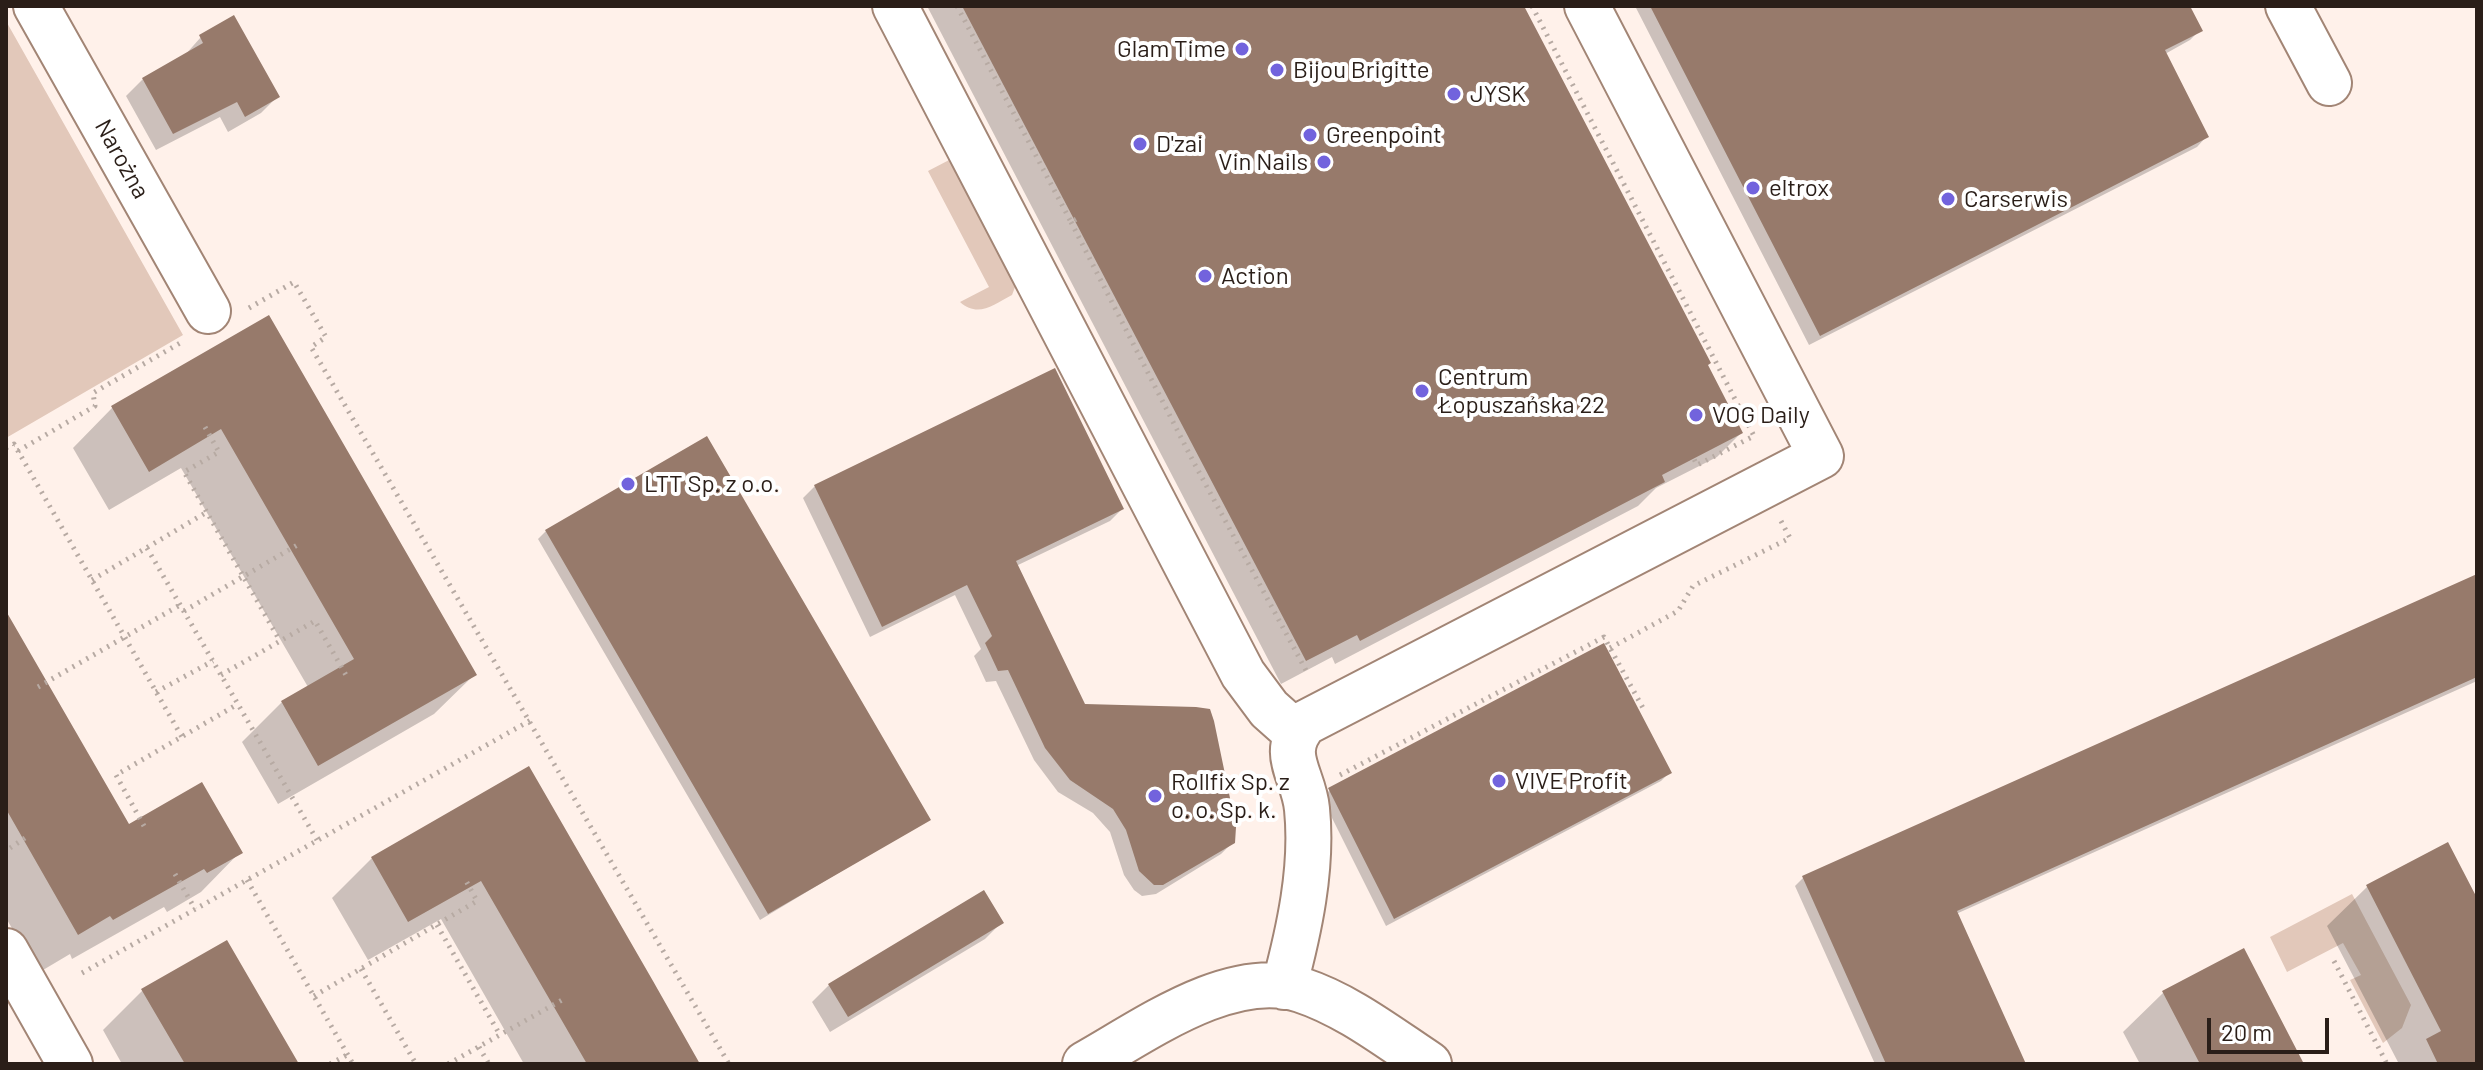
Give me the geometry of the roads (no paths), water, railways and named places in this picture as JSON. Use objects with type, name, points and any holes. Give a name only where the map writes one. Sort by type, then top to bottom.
[{"type":"street","name":"Narożna","points":[[36,6],[212,321]]},
{"type":"street","points":[[895,6],[1243,674],[1269,709],[1296,733]]},
{"type":"street","points":[[1284,987],[1301,915],[1308,842],[1307,808],[1292,755],[1296,733],[1313,717],[1821,456],[1587,6]]},
{"type":"street","points":[[2288,6],[2329,83]]},
{"type":"street","points":[[6,951],[70,1064]]},
{"type":"street","points":[[1085,1064],[1220,993],[1251,985],[1301,990],[1348,1012],[1429,1064]]},
{"type":"place","name":"Glam Time","points":[[1242,49]]},
{"type":"place","name":"Bijou Brigitte","points":[[1277,70]]},
{"type":"place","name":"JYSK","points":[[1454,94]]},
{"type":"place","name":"Greenpoint","points":[[1310,135]]},
{"type":"place","name":"D'zai","points":[[1140,144]]},
{"type":"place","name":"Vin Nails","points":[[1324,162]]},
{"type":"place","name":"eltrox","points":[[1753,188]]},
{"type":"place","name":"Carserwis","points":[[1948,199]]},
{"type":"place","name":"Action","points":[[1205,276]]},
{"type":"place","name":"Centrum Łopuszańska 22","points":[[1422,391]]},
{"type":"place","name":"VOG Daily","points":[[1696,415]]},
{"type":"place","name":"LTT Sp. z o.o.","points":[[628,484]]},
{"type":"place","name":"VIVE Profit","points":[[1499,781]]},
{"type":"place","name":"Rollfix Sp. z o. o. Sp. k.","points":[[1155,796]]}]
